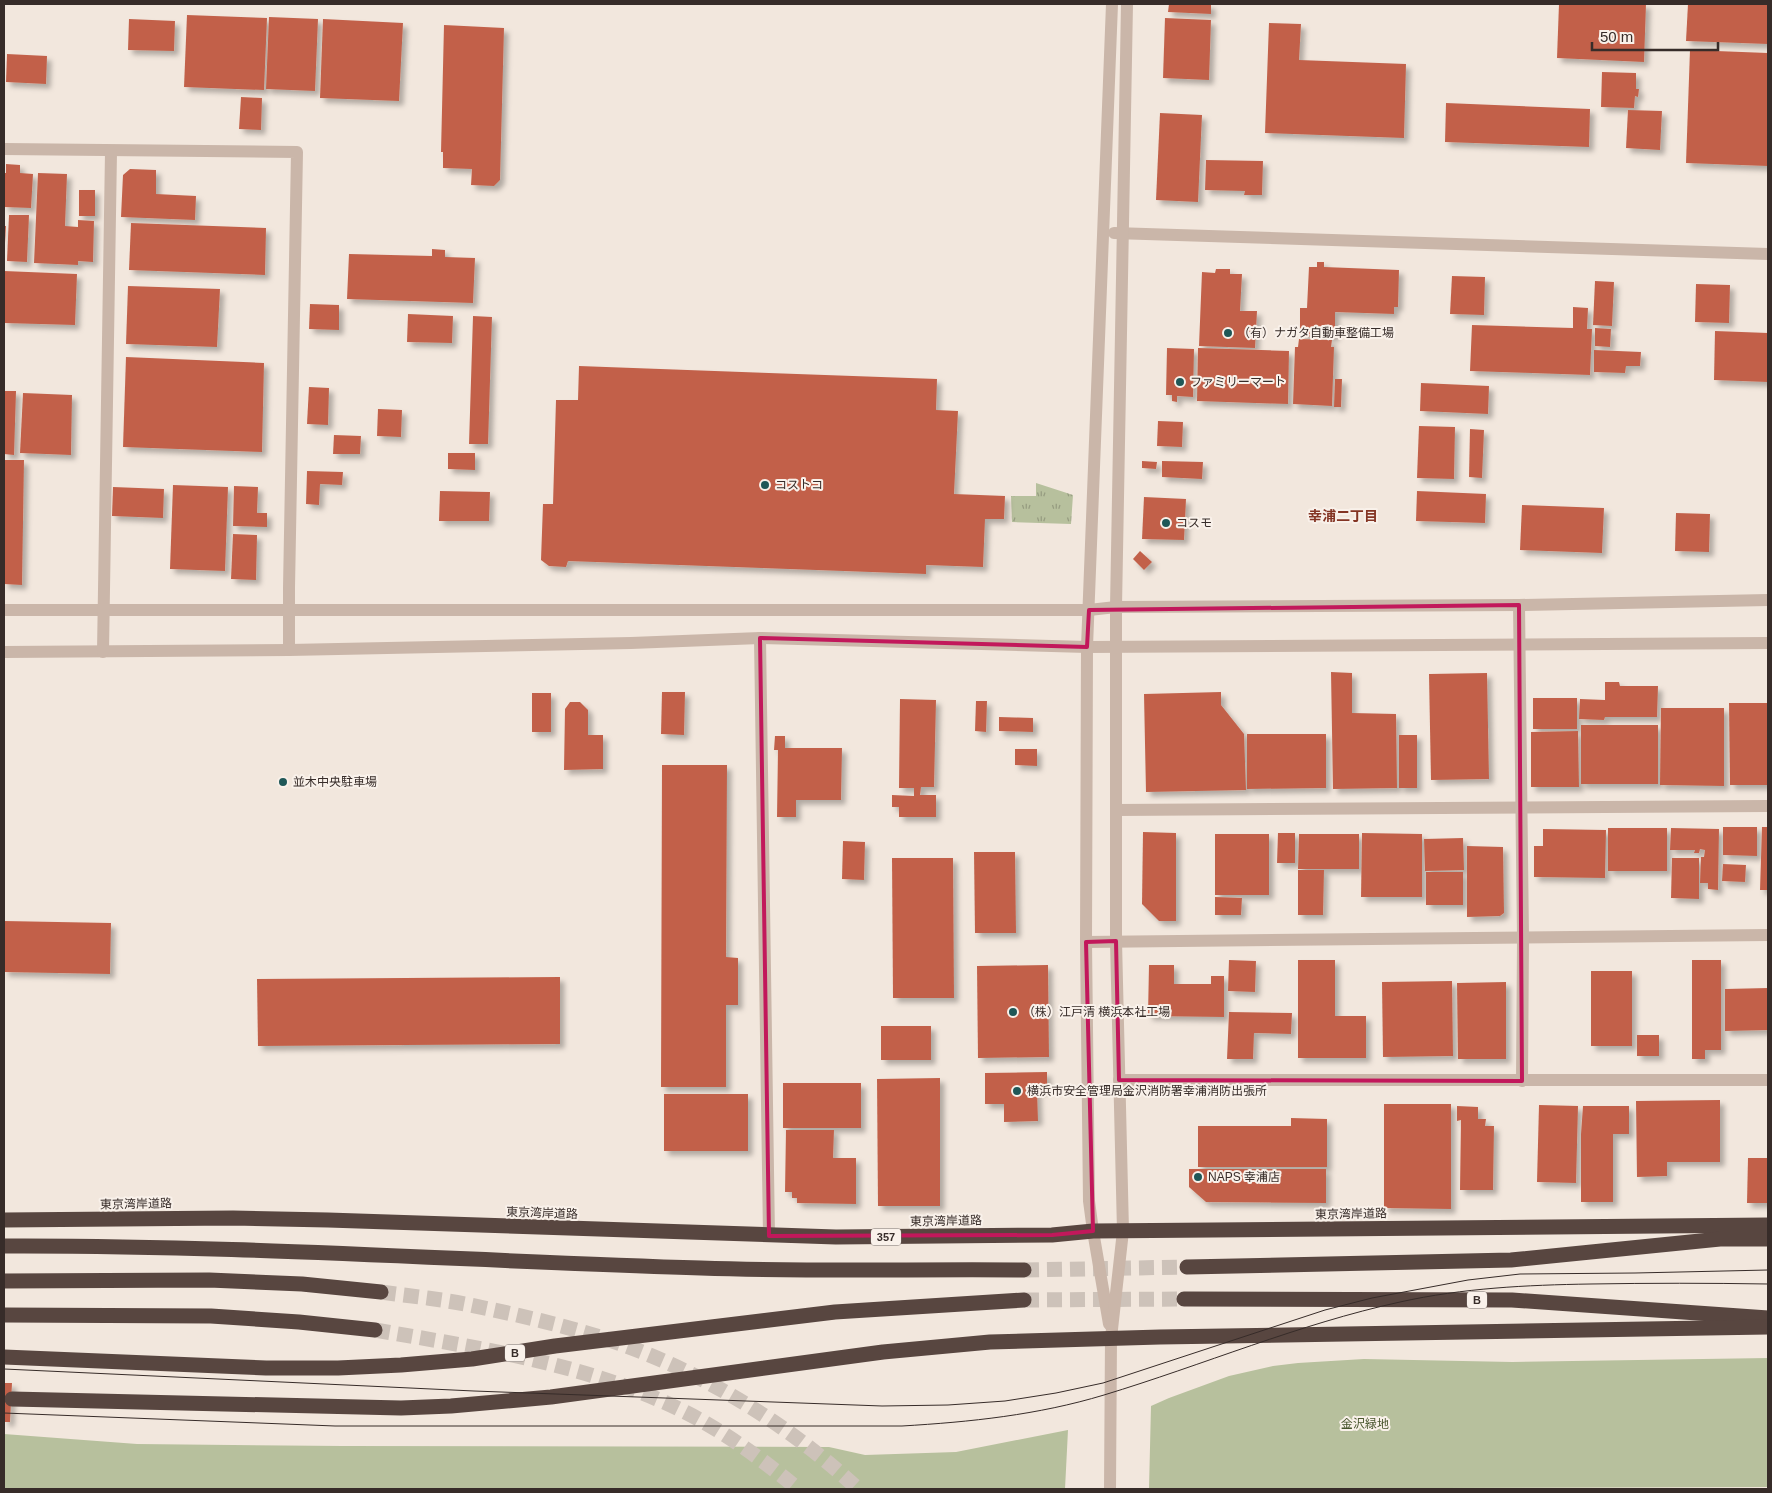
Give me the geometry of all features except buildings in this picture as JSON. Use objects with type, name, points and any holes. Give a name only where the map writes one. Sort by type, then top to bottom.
[{"type":"highway","name":"東京湾岸道路","points":[[4,1220],[223,1218],[328,1220],[836,1237],[1052,1235],[1092,1231],[1768,1224]]},
{"type":"highway","points":[[1187,1266],[1511,1260],[1720,1239],[1768,1239]]},
{"type":"highway","points":[[4,1246],[253,1251],[711,1269],[1024,1270]]},
{"type":"highway","points":[[4,1281],[209,1280],[302,1284],[381,1292]]},
{"type":"highway","name":"B","points":[[1184,1299],[1512,1300],[1768,1318]]},
{"type":"highway","name":"B","points":[[4,1357],[266,1368],[365,1367],[472,1359],[555,1346],[835,1312],[1024,1300]]},
{"type":"highway","points":[[4,1316],[211,1316],[299,1322],[375,1330]]},
{"type":"highway","points":[[12,1399],[401,1408],[451,1406],[551,1397],[933,1346],[990,1342],[1112,1338],[1768,1327]]},
{"type":"street","points":[[1112,4],[1087,647],[1086,942],[1089,1201],[1092,1231],[1112,1338]]},
{"type":"street","points":[[1110,1489],[1112,1338],[1123,1231],[1116,941],[1116,607],[1127,4]]},
{"type":"street","points":[[4,149],[110,152],[297,152],[288,609],[289,650]]},
{"type":"street","points":[[103,652],[110,152]]},
{"type":"street","points":[[1104,232],[1768,254]]},
{"type":"street","points":[[4,610],[1089,610],[1116,607],[1519,605],[1768,600]]},
{"type":"street","points":[[1519,605],[1523,938],[1522,1081]]},
{"type":"street","points":[[4,652],[289,650],[611,644],[760,638],[1087,647],[1768,643]]},
{"type":"street","points":[[760,638],[769,1236]]},
{"type":"street","points":[[1116,810],[1768,806]]},
{"type":"street","points":[[1086,942],[1768,935]]},
{"type":"street","points":[[1119,1080],[1768,1080]]},
{"type":"highlighted area","points":[[1519,605],[1522,1081],[1119,1080],[1116,941],[1086,942],[1093,1231],[1052,1235],[769,1236],[760,638],[1087,647],[1089,610]]},
{"type":"green space","points":[[1036,483],[1073,495],[1071,524],[1012,522],[1011,496],[1036,496]]},
{"type":"green space","name":"金沢緑地","points":[[1768,1358],[1768,1487],[1149,1489],[1151,1406],[1229,1376],[1273,1366],[1364,1359],[1512,1362]]},
{"type":"green space","points":[[1068,1430],[1065,1489],[4,1489],[4,1434],[137,1444],[829,1447],[865,1455],[956,1452]]},
{"type":"tunnel","points":[[1024,1270],[1187,1267]]},
{"type":"tunnel","points":[[381,1292],[448,1301],[514,1314],[579,1331],[642,1352],[700,1378],[756,1410],[809,1447],[858,1489]]},
{"type":"tunnel","points":[[1024,1300],[1184,1299]]},
{"type":"tunnel","points":[[375,1330],[543,1362],[625,1386],[664,1402],[702,1421],[752,1453],[798,1489]]},
{"type":"tram line","points":[[4,1369],[474,1391],[882,1406],[948,1405],[1005,1401],[1103,1383],[1325,1310],[1372,1298],[1468,1280],[1520,1274],[1768,1270]]},
{"type":"tram line","points":[[4,1413],[335,1426],[902,1426],[978,1420],[1029,1413],[1079,1402],[1362,1311],[1447,1293],[1543,1285],[1768,1284]]},
{"type":"place","name":"（有）ナガタ自動車整備工場","points":[[1228,333]]},
{"type":"place","name":"ファミリーマート","points":[[1180,382]]},
{"type":"place","name":"コストコ","points":[[765,485]]},
{"type":"place","name":"コスモ","points":[[1166,523]]},
{"type":"place","name":"並木中央駐車場","points":[[283,782]]},
{"type":"place","name":"（株）江戸清 横浜本社工場","points":[[1013,1012]]},
{"type":"place","name":"横浜市安全管理局金沢消防署幸浦消防出張所","points":[[1017,1091]]},
{"type":"place","name":"NAPS 幸浦店","points":[[1198,1177]]},
{"type":"district","name":"幸浦二丁目","points":[[1343,516]]}]
